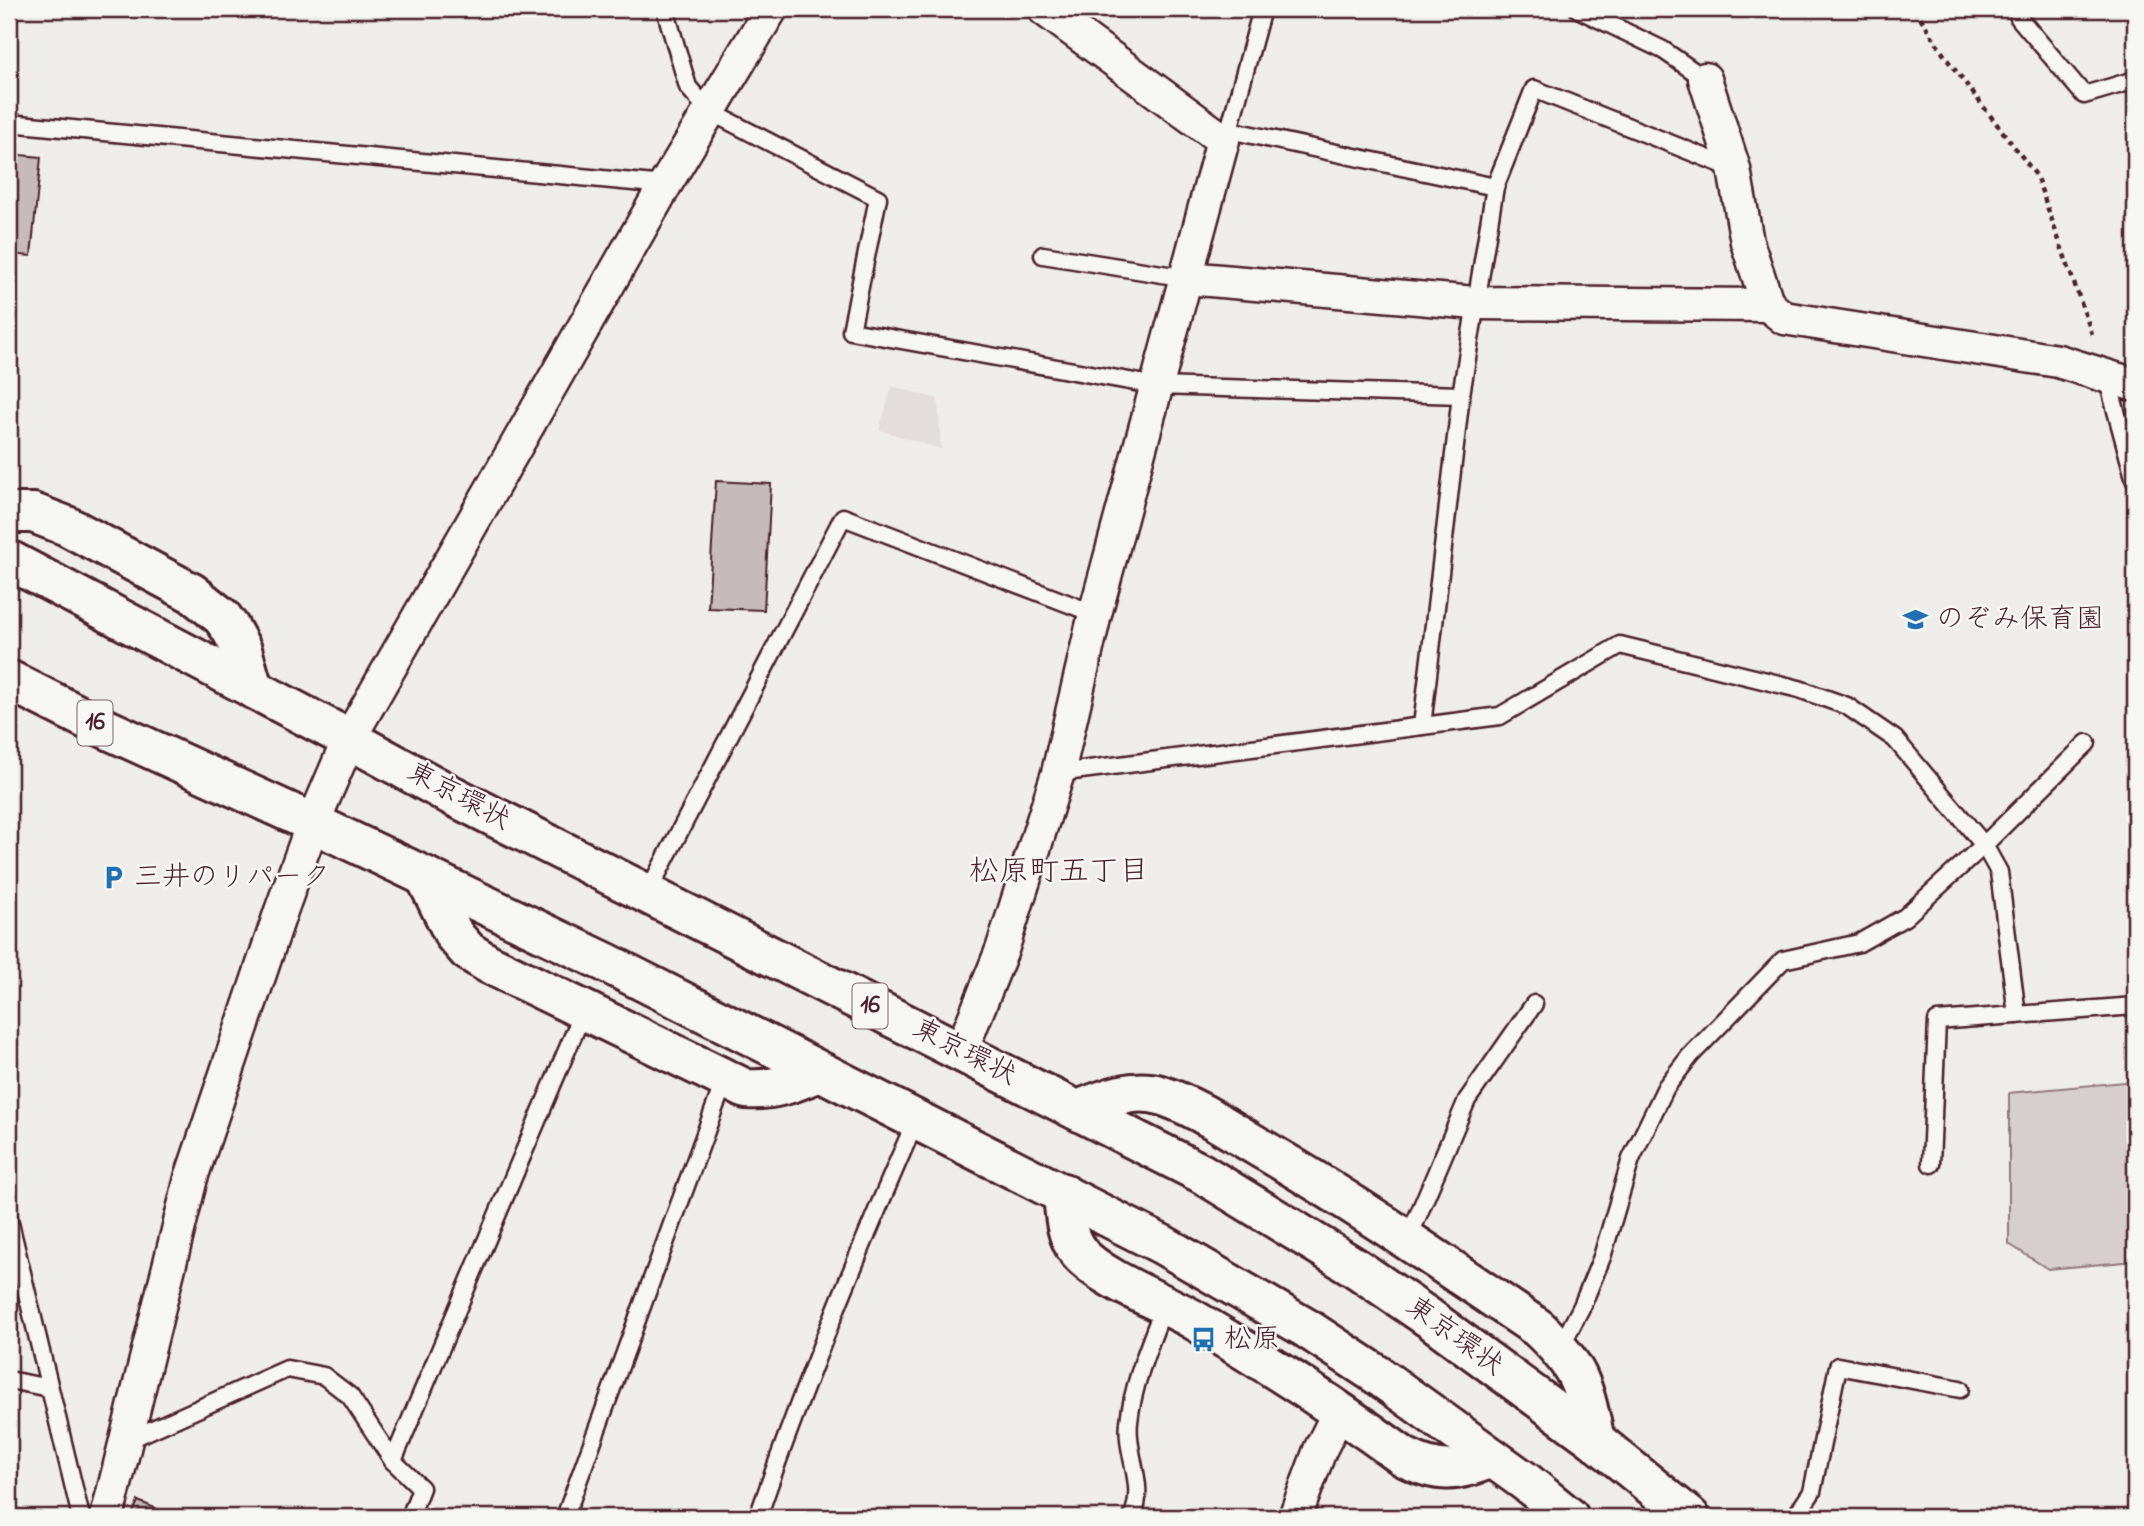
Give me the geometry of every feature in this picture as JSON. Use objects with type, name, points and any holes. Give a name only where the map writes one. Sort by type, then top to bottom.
[{"type":"highway","points":[[9,513],[33,513],[67,526],[192,593],[222,617],[230,628],[242,650],[253,689]]},
{"type":"highway","name":"東京環状","points":[[9,560],[451,795],[1201,1173],[1356,1268],[1429,1318],[1595,1440],[1690,1517]]},
{"type":"highway","name":"16","points":[[9,680],[98,725],[313,823],[607,963],[1163,1245],[1306,1328],[1379,1376],[1569,1517]]},
{"type":"highway","points":[[425,876],[454,935],[468,951],[487,963],[746,1089],[764,1090],[785,1086],[818,1072]]},
{"type":"highway","points":[[1078,1110],[1115,1095],[1159,1095],[1239,1136],[1408,1239],[1538,1328],[1560,1348],[1581,1382],[1595,1440]]},
{"type":"highway","points":[[1063,1193],[1070,1240],[1093,1266],[1165,1304],[1298,1383],[1404,1457],[1422,1466],[1461,1470],[1492,1458]]},
{"type":"street","points":[[107,1517],[191,1178],[281,911],[313,823],[349,739],[665,185],[771,9]]},
{"type":"street","points":[[961,1051],[1002,950],[1058,773],[1095,614],[1226,135],[1044,9]]},
{"type":"street","points":[[1705,79],[1734,169],[1747,242],[1768,305],[1784,318],[2058,361],[2121,379]]},
{"type":"street","points":[[1187,278],[1475,303],[1768,305]]},
{"type":"street","points":[[1295,1517],[1320,1450],[1339,1412]]},
{"type":"lane","points":[[666,9],[688,87],[709,111],[878,198],[852,331],[1157,386],[1461,395]]},
{"type":"lane","points":[[1262,9],[1226,135],[1495,187]]},
{"type":"lane","points":[[1578,9],[1663,50],[1705,79]]},
{"type":"lane","points":[[2017,9],[2019,18],[2084,95],[2135,80]]},
{"type":"lane","points":[[1422,726],[1461,395],[1495,187],[1534,89],[1734,169]]},
{"type":"lane","points":[[9,123],[665,185]]},
{"type":"lane","points":[[1042,255],[1187,278]]},
{"type":"lane","points":[[2121,379],[2135,481]]},
{"type":"lane","points":[[647,894],[843,517],[1095,614]]},
{"type":"lane","points":[[1058,773],[1500,716],[1620,645],[1798,689],[1847,706],[1895,739],[1984,845],[1999,872],[2017,1015]]},
{"type":"lane","points":[[1560,1348],[1582,1306],[1602,1257],[1631,1159],[1666,1087],[1690,1056],[1783,960],[1859,943],[1906,917],[1984,845],[2087,743]]},
{"type":"lane","points":[[1408,1239],[1468,1100],[1534,1004]]},
{"type":"lane","points":[[1931,1164],[1937,1021],[2135,1006]]},
{"type":"lane","points":[[393,1461],[584,1010]]},
{"type":"lane","points":[[565,1517],[725,1079]]},
{"type":"lane","points":[[758,1517],[785,1438],[872,1219],[916,1119]]},
{"type":"lane","points":[[9,1219],[81,1517]]},
{"type":"lane","points":[[1132,1517],[1137,1496],[1137,1480],[1128,1442],[1129,1420],[1165,1304]]},
{"type":"lane","points":[[1795,1517],[1812,1492],[1838,1366],[1960,1388]]},
{"type":"lane","points":[[126,1441],[287,1368],[324,1376],[350,1396],[393,1461],[421,1488],[411,1517]]},
{"type":"lane","points":[[9,1380],[49,1388]]},
{"type":"path","points":[[1915,9],[1946,58],[2036,176],[2121,379]]},
{"type":"shaded area","points":[[892,386],[938,399],[941,449],[879,430]]},
{"type":"shaded area","points":[[2135,1081],[2135,1261],[2048,1269],[2009,1244],[2009,1093]]},
{"type":"building","points":[[9,154],[41,157],[31,256],[9,254]]},
{"type":"building","points":[[716,481],[771,484],[764,610],[708,608]]},
{"type":"building","points":[[138,1501],[176,1517],[131,1517]]},
{"type":"place","name":"のぞみ保育園","points":[[1916,620]]},
{"type":"place","name":"三井のリパーク","points":[[114,878]]},
{"type":"place","name":"松原","points":[[1204,1340]]},
{"type":"district","name":"松原町五丁目","points":[[1059,873]]}]
